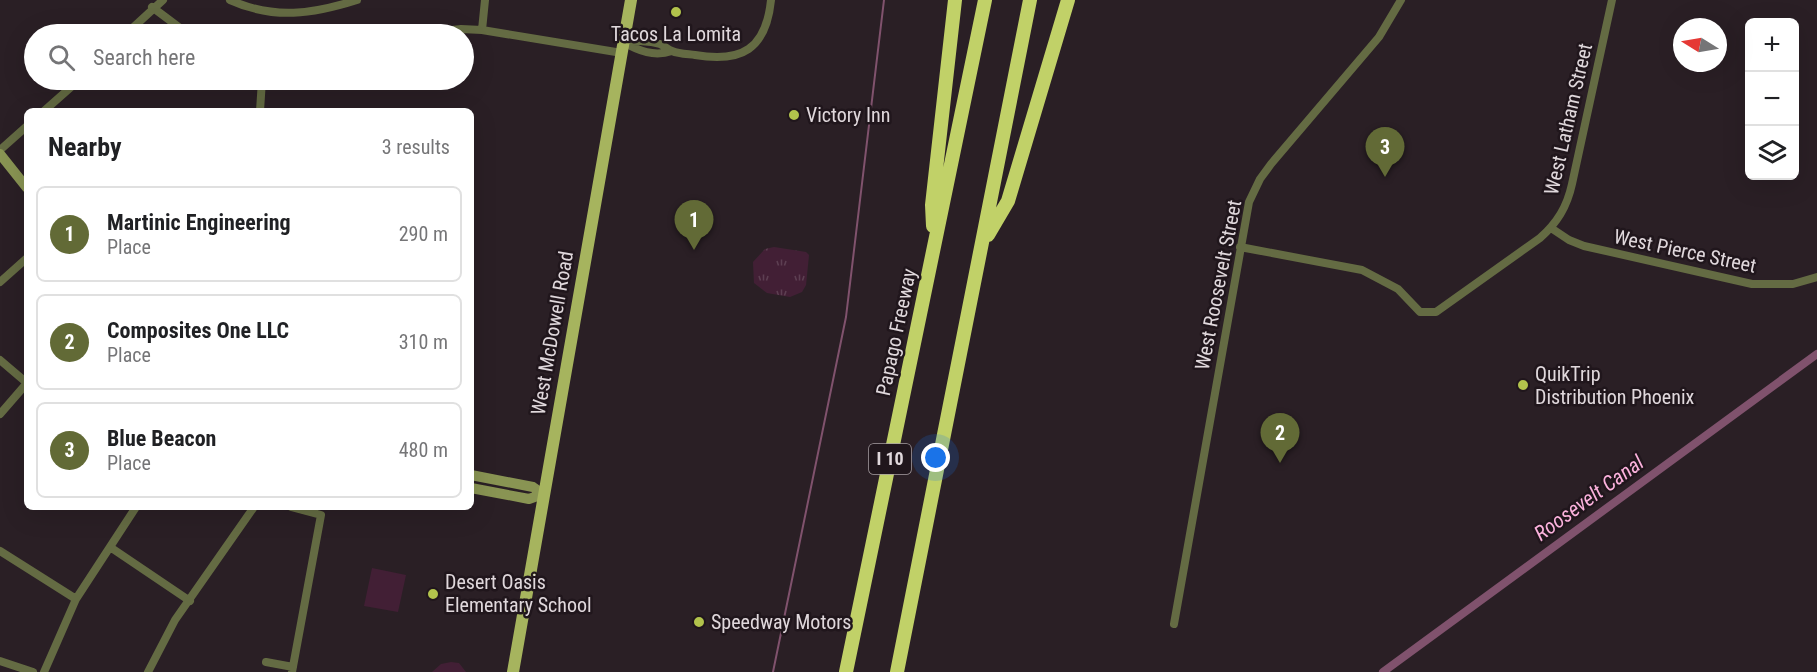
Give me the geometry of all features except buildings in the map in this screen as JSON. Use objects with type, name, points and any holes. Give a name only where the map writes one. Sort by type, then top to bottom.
[{"type":"highway","points":[[934,246],[932,205],[956,0]]},
{"type":"highway","name":"Papago Freeway","points":[[846,672],[985,0]]},
{"type":"highway","name":"I 10","points":[[897,672],[1030,0]]},
{"type":"highway","points":[[982,244],[1008,201],[1068,0]]},
{"type":"main road","name":"West McDowell Road","points":[[513,672],[630,0]]},
{"type":"street","points":[[135,24],[154,4],[162,0]]},
{"type":"street","points":[[230,0],[243,6],[284,14],[324,11],[357,0]]},
{"type":"street","points":[[321,0],[324,11]]},
{"type":"street","points":[[482,30],[485,0]]},
{"type":"street","points":[[474,30],[622,48],[642,41],[662,45],[672,51],[723,59],[732,54],[738,55],[756,44],[768,23],[771,0]]},
{"type":"street","name":"West Roosevelt Street","points":[[1174,624],[1249,202],[1260,179],[1379,37],[1401,0]]},
{"type":"street","name":"West Latham Street","points":[[1240,247],[1362,270],[1398,290],[1420,312],[1436,312],[1551,228],[1569,195],[1612,0]]},
{"type":"street","points":[[154,4],[177,24]]},
{"type":"street","points":[[47,108],[68,90]]},
{"type":"street","points":[[260,108],[261,90]]},
{"type":"street","points":[[24,129],[0,152],[24,184]]},
{"type":"street","name":"West Pierce Street","points":[[1551,228],[1569,240],[1584,246],[1752,284],[1793,284],[1817,277]]},
{"type":"street","points":[[0,282],[24,261]]},
{"type":"street","points":[[0,360],[24,380]]},
{"type":"street","points":[[0,414],[24,386]]},
{"type":"street","points":[[474,477],[533,487],[543,494]]},
{"type":"street","points":[[474,489],[529,499],[543,494]]},
{"type":"street","points":[[44,672],[76,599],[134,510]]},
{"type":"street","points":[[148,672],[175,620],[252,510]]},
{"type":"street","points":[[266,662],[292,670],[321,515],[302,510]]},
{"type":"street","points":[[111,547],[190,601]]},
{"type":"street","points":[[0,551],[76,599]]},
{"type":"street","points":[[0,661],[33,672]]},
{"type":"green space","points":[[774,247],[806,252],[809,255],[806,285],[802,292],[790,297],[767,293],[754,283],[753,262],[765,249]]},
{"type":"green space","points":[[372,568],[406,575],[398,612],[364,606]]},
{"type":"green space","points":[[459,663],[466,672],[432,672],[441,664]]},
{"type":"waterway","points":[[773,672],[846,317],[884,0]]},
{"type":"waterway","name":"Roosevelt Canal","points":[[1383,672],[1817,354]]},
{"type":"place","name":"Tacos La Lomita","points":[[676,12]]},
{"type":"place","name":"Victory Inn","points":[[794,115]]},
{"type":"place","name":"Blue Beacon","points":[[1385,177]]},
{"type":"place","name":"Martinic Engineering","points":[[694,250]]},
{"type":"place","name":"QuikTrip Distribution Phoenix","points":[[1523,385]]},
{"type":"place","name":"Composites One LLC","points":[[1280,463]]},
{"type":"place","name":"Desert Oasis Elementary School","points":[[433,594]]},
{"type":"place","name":"Speedway Motors","points":[[699,622]]}]
